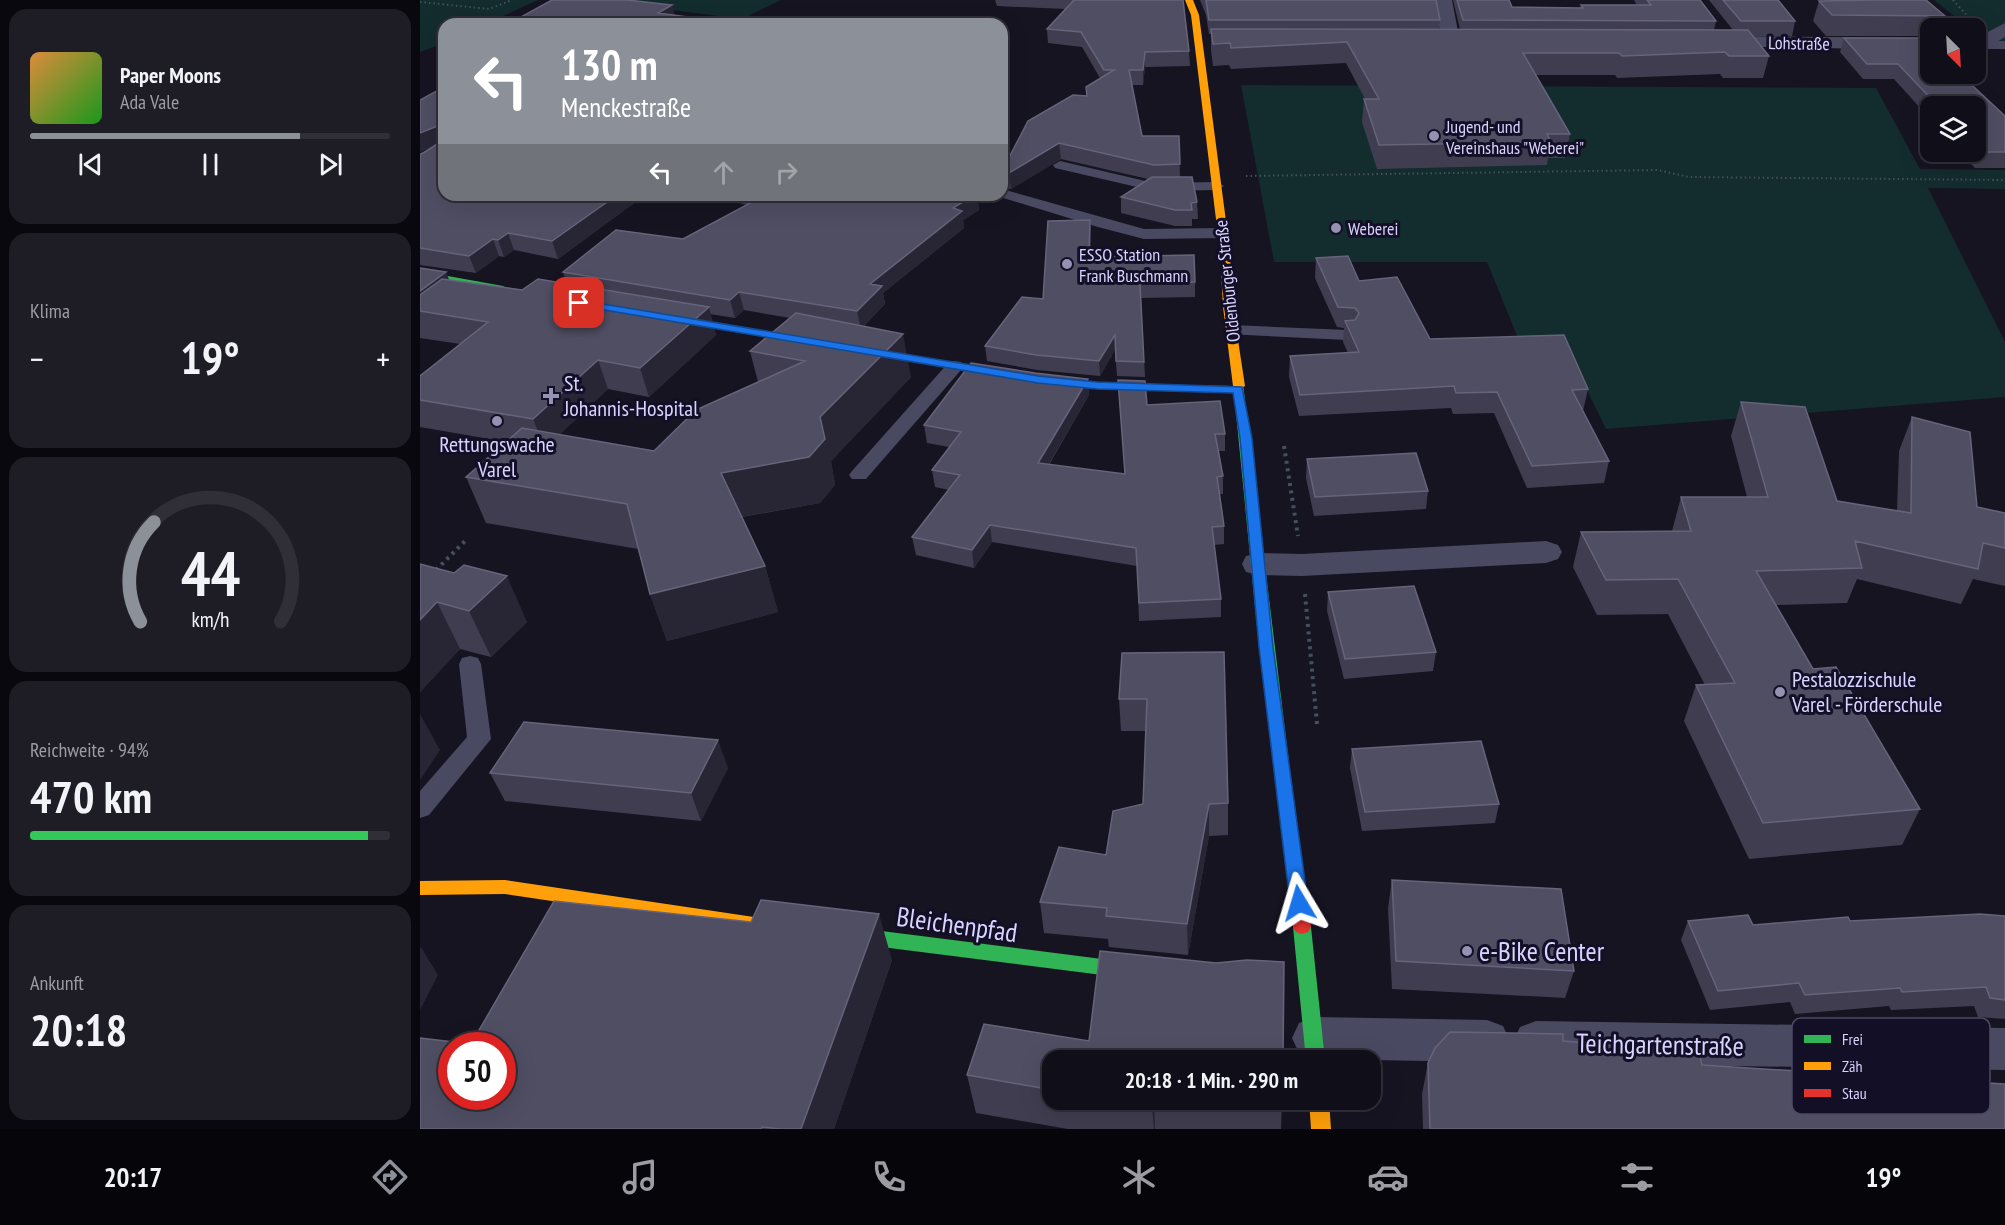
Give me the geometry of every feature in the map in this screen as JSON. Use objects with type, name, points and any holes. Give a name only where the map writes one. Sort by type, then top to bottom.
[{"type":"main road","name":"Oldenburger Straße","points":[[1189,0],[1195,15],[1217,186],[1238,390],[1246,438],[1266,647],[1316,1049]]},
{"type":"main road","points":[[420,274],[519,292]]},
{"type":"main road","points":[[661,317],[830,345]]},
{"type":"main road","points":[[853,349],[1038,380],[1097,386],[1238,390]]},
{"type":"main road","points":[[420,888],[505,887],[773,926]]},
{"type":"main road","name":"Bleichenpfad","points":[[832,932],[927,943],[1073,965],[1150,973]]},
{"type":"main road","points":[[1292,972],[1308,973]]},
{"type":"main road","points":[[1319,1110],[1320,1129]]},
{"type":"street","points":[[1443,0],[1451,42]]},
{"type":"street","points":[[1717,25],[1730,42]]},
{"type":"street","points":[[2005,29],[1989,39],[1989,45],[2005,60]]},
{"type":"street","points":[[1199,42],[1221,42]]},
{"type":"street","points":[[1428,42],[1474,42]]},
{"type":"street","name":"Lohstraße","points":[[1695,42],[1920,44]]},
{"type":"street","points":[[1258,564],[1302,565],[1546,552]]},
{"type":"street","name":"Teichgartenstraße","points":[[1316,1049],[1792,1049]]},
{"type":"lane","points":[[1060,165],[1154,187],[1217,186]]},
{"type":"lane","points":[[1008,195],[1144,234],[1222,233]]},
{"type":"lane","points":[[1232,330],[1347,335]]},
{"type":"lane","points":[[858,475],[955,366]]},
{"type":"lane","points":[[420,808],[479,739],[470,664]]},
{"type":"path","points":[[420,2],[489,9],[512,0]]},
{"type":"path","points":[[1240,176],[1659,170],[1689,177],[2005,180]]},
{"type":"path","points":[[428,578],[466,540]]},
{"type":"green space","points":[[420,0],[538,0],[499,18],[438,18],[438,45],[420,52]]},
{"type":"green space","points":[[594,0],[781,0],[744,18]]},
{"type":"green space","points":[[1934,0],[2005,0],[2005,41],[1986,41],[1986,18],[1956,18]]},
{"type":"green space","points":[[1241,85],[1876,88],[1920,169],[2005,170],[2005,189],[1928,188],[2005,342],[2005,397],[1606,429],[1561,337],[1518,338],[1487,262],[1274,262]]},
{"type":"building","points":[[552,0],[627,0],[672,5],[658,13],[695,18],[519,18]]},
{"type":"building","points":[[1074,0],[1183,0],[1189,51],[1145,52],[1143,70],[1129,70],[1142,136],[1179,136],[1180,164],[1154,165],[1059,143],[1008,173],[1008,159],[1028,121],[1073,95],[1087,96],[1086,87],[1114,70],[1104,70],[1081,32],[1047,29]]},
{"type":"building","points":[[1206,0],[1436,0],[1440,20],[1209,20]]},
{"type":"building","points":[[1457,0],[1509,0],[1512,7],[1583,8],[1581,5],[1651,5],[1647,0],[1700,0],[1716,21],[1463,20]]},
{"type":"building","points":[[1723,0],[1778,0],[1795,21],[1741,21]]},
{"type":"building","points":[[1926,0],[1945,16],[1832,15],[1819,1]]},
{"type":"building","points":[[1211,29],[1748,30],[1769,56],[1729,56],[1725,52],[1622,56],[1619,53],[1523,53],[1570,134],[1547,134],[1551,142],[1379,145],[1364,99],[1379,99],[1347,42],[1231,48],[1230,43],[1213,44]]},
{"type":"building","points":[[1844,38],[1920,38],[1920,84],[1971,84],[1984,96],[1928,96],[1898,64],[1867,64]]},
{"type":"building","points":[[438,90],[438,126],[420,133],[420,100]]},
{"type":"building","points":[[1986,98],[2005,116],[2005,152],[1986,152]]},
{"type":"building","points":[[438,144],[438,201],[609,201],[552,241],[508,233],[498,240],[493,239],[469,256],[420,248],[420,154]]},
{"type":"building","points":[[1152,177],[1192,177],[1197,202],[1191,203],[1192,210],[1175,210],[1121,197]]},
{"type":"building","points":[[754,201],[964,201],[953,208],[962,211],[870,284],[882,286],[857,311],[739,292],[730,300],[563,272],[616,230],[683,239]]},
{"type":"building","points":[[1090,220],[1089,257],[1194,255],[1195,282],[1140,284],[1144,362],[1116,361],[1115,335],[1099,361],[1036,355],[985,346],[1022,297],[1043,299],[1048,221]]},
{"type":"building","points":[[1348,256],[1359,281],[1397,277],[1430,339],[1564,335],[1588,389],[1572,390],[1609,461],[1532,466],[1497,392],[1456,393],[1454,386],[1300,395],[1290,356],[1359,352],[1345,321],[1355,320],[1359,313],[1355,308],[1338,307],[1316,258]]},
{"type":"building","points":[[420,268],[446,272],[420,291]]},
{"type":"building","points":[[442,279],[522,290],[538,279],[709,307],[640,368],[598,360],[533,419],[420,400],[420,376],[488,322],[420,311],[420,295]]},
{"type":"building","points":[[796,313],[903,334],[820,417],[825,439],[809,457],[721,473],[765,566],[650,594],[627,504],[466,477],[522,428],[654,451],[696,410],[805,361],[750,351]]},
{"type":"building","points":[[971,363],[1088,379],[1038,463],[1125,474],[1118,380],[1145,381],[1147,405],[1220,401],[1225,434],[1215,434],[1223,476],[1217,477],[1224,526],[1212,527],[1221,599],[1139,603],[1136,548],[990,525],[972,550],[912,537],[960,475],[932,470],[961,432],[924,425]]},
{"type":"building","points":[[1741,402],[1805,407],[1837,501],[1911,513],[1912,417],[1970,432],[1977,507],[2005,513],[2005,548],[1983,543],[1978,569],[1855,541],[1862,568],[1756,571],[1813,669],[1836,667],[1920,809],[1763,823],[1696,685],[1735,683],[1678,579],[1606,580],[1581,532],[1691,531],[1681,497],[1768,497]]},
{"type":"building","points":[[1416,453],[1428,491],[1315,497],[1307,459]]},
{"type":"building","points":[[420,564],[454,573],[464,565],[507,576],[469,611],[437,602],[420,620]]},
{"type":"building","points":[[1414,586],[1436,652],[1345,659],[1328,592]]},
{"type":"building","points":[[1224,652],[1228,803],[1209,804],[1187,924],[1106,916],[1107,908],[1040,902],[1059,847],[1106,855],[1113,811],[1143,804],[1147,699],[1119,699],[1122,653]]},
{"type":"building","points":[[524,722],[718,740],[691,793],[490,773]]},
{"type":"building","points":[[1481,741],[1499,804],[1365,812],[1352,749]]},
{"type":"building","points":[[1392,880],[1561,889],[1574,971],[1396,961]]},
{"type":"building","points":[[761,900],[879,914],[801,1129],[762,1127],[761,1129],[420,1129],[420,1038],[438,1040],[438,1110],[516,1110],[516,1032],[478,1032],[554,901],[751,922]]},
{"type":"building","points":[[1980,914],[2005,916],[2005,1000],[1990,998],[1986,987],[1902,992],[1900,988],[1805,995],[1799,983],[1718,991],[1688,921],[1748,915],[1753,925],[1848,917],[1850,921]]},
{"type":"building","points":[[1100,951],[1216,963],[1247,960],[1284,962],[1283,1050],[1042,1050],[1042,1088],[967,1075],[984,1024],[1089,1041]]},
{"type":"building","points":[[1450,1032],[1563,1034],[1563,1041],[1699,1052],[1702,1065],[1792,1071],[1792,1114],[1990,1114],[1990,1083],[2005,1084],[2005,1129],[1430,1129],[1428,1063],[1435,1048]]},
{"type":"traffic: fast","points":[[420,274],[503,289]]},
{"type":"traffic: fast","points":[[670,318],[814,342]]},
{"type":"traffic: fast","points":[[862,350],[1037,380],[1097,386],[1238,390]]},
{"type":"traffic: fast","points":[[1239,386],[1266,647],[1281,763]]},
{"type":"traffic: fast","points":[[1302,927],[1315,1050]]},
{"type":"traffic: fast","points":[[842,934],[1141,972]]},
{"type":"traffic: slow","points":[[1189,0],[1195,15],[1225,252],[1228,307],[1239,386]]},
{"type":"traffic: slow","points":[[420,888],[505,887],[754,924]]},
{"type":"traffic: slow","points":[[1320,1110],[1321,1129]]},
{"type":"traffic: jam","points":[[1281,763],[1302,927]]},
{"type":"place","name":"Jugend- und Vereinshaus \"Weberei\"","points":[[1434,136]]},
{"type":"place","name":"Weberei","points":[[1336,228]]},
{"type":"place","name":"ESSO Station Frank Buschmann","points":[[1067,264]]},
{"type":"place","name":"St. Johannis-Hospital","points":[[551,396]]},
{"type":"place","name":"Rettungswache Varel","points":[[497,421]]},
{"type":"place","name":"Pestalozzischule Varel - Förderschule","points":[[1780,692]]},
{"type":"place","name":"e-Bike Center","points":[[1467,951]]},
{"type":"route","points":[[579,303],[1038,380],[1097,386],[1238,390],[1246,438],[1266,647],[1299,903]]}]
